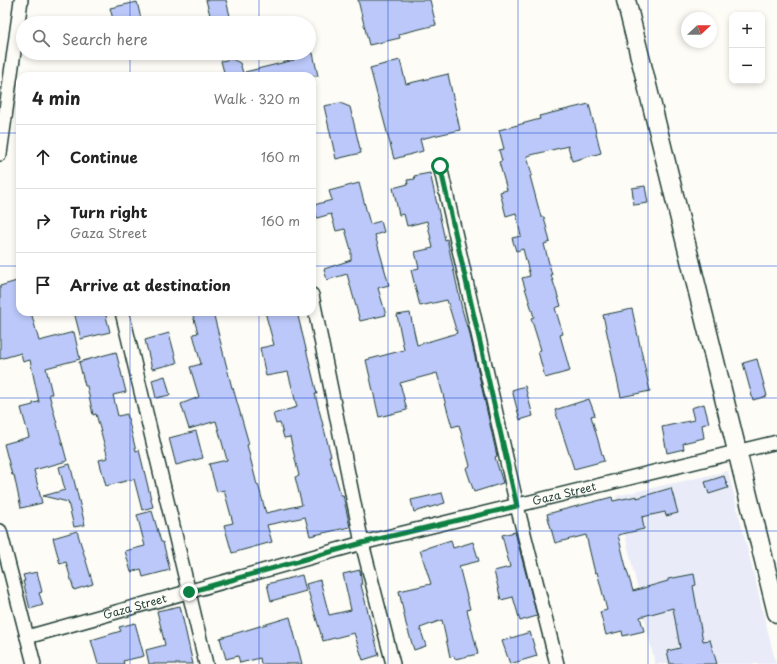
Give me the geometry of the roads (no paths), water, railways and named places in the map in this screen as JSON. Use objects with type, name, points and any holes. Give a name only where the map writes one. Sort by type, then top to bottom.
[{"type":"street","points":[[19,16],[21,0]]},
{"type":"street","points":[[626,0],[777,613]]},
{"type":"street","points":[[0,154],[16,37]]},
{"type":"street","points":[[440,166],[517,506],[557,664]]},
{"type":"street","points":[[316,315],[362,543],[393,664]]},
{"type":"street","points":[[123,316],[206,664]]},
{"type":"street","name":"Gaza Street","points":[[27,637],[362,543],[777,442]]},
{"type":"street","points":[[0,531],[34,664]]}]
